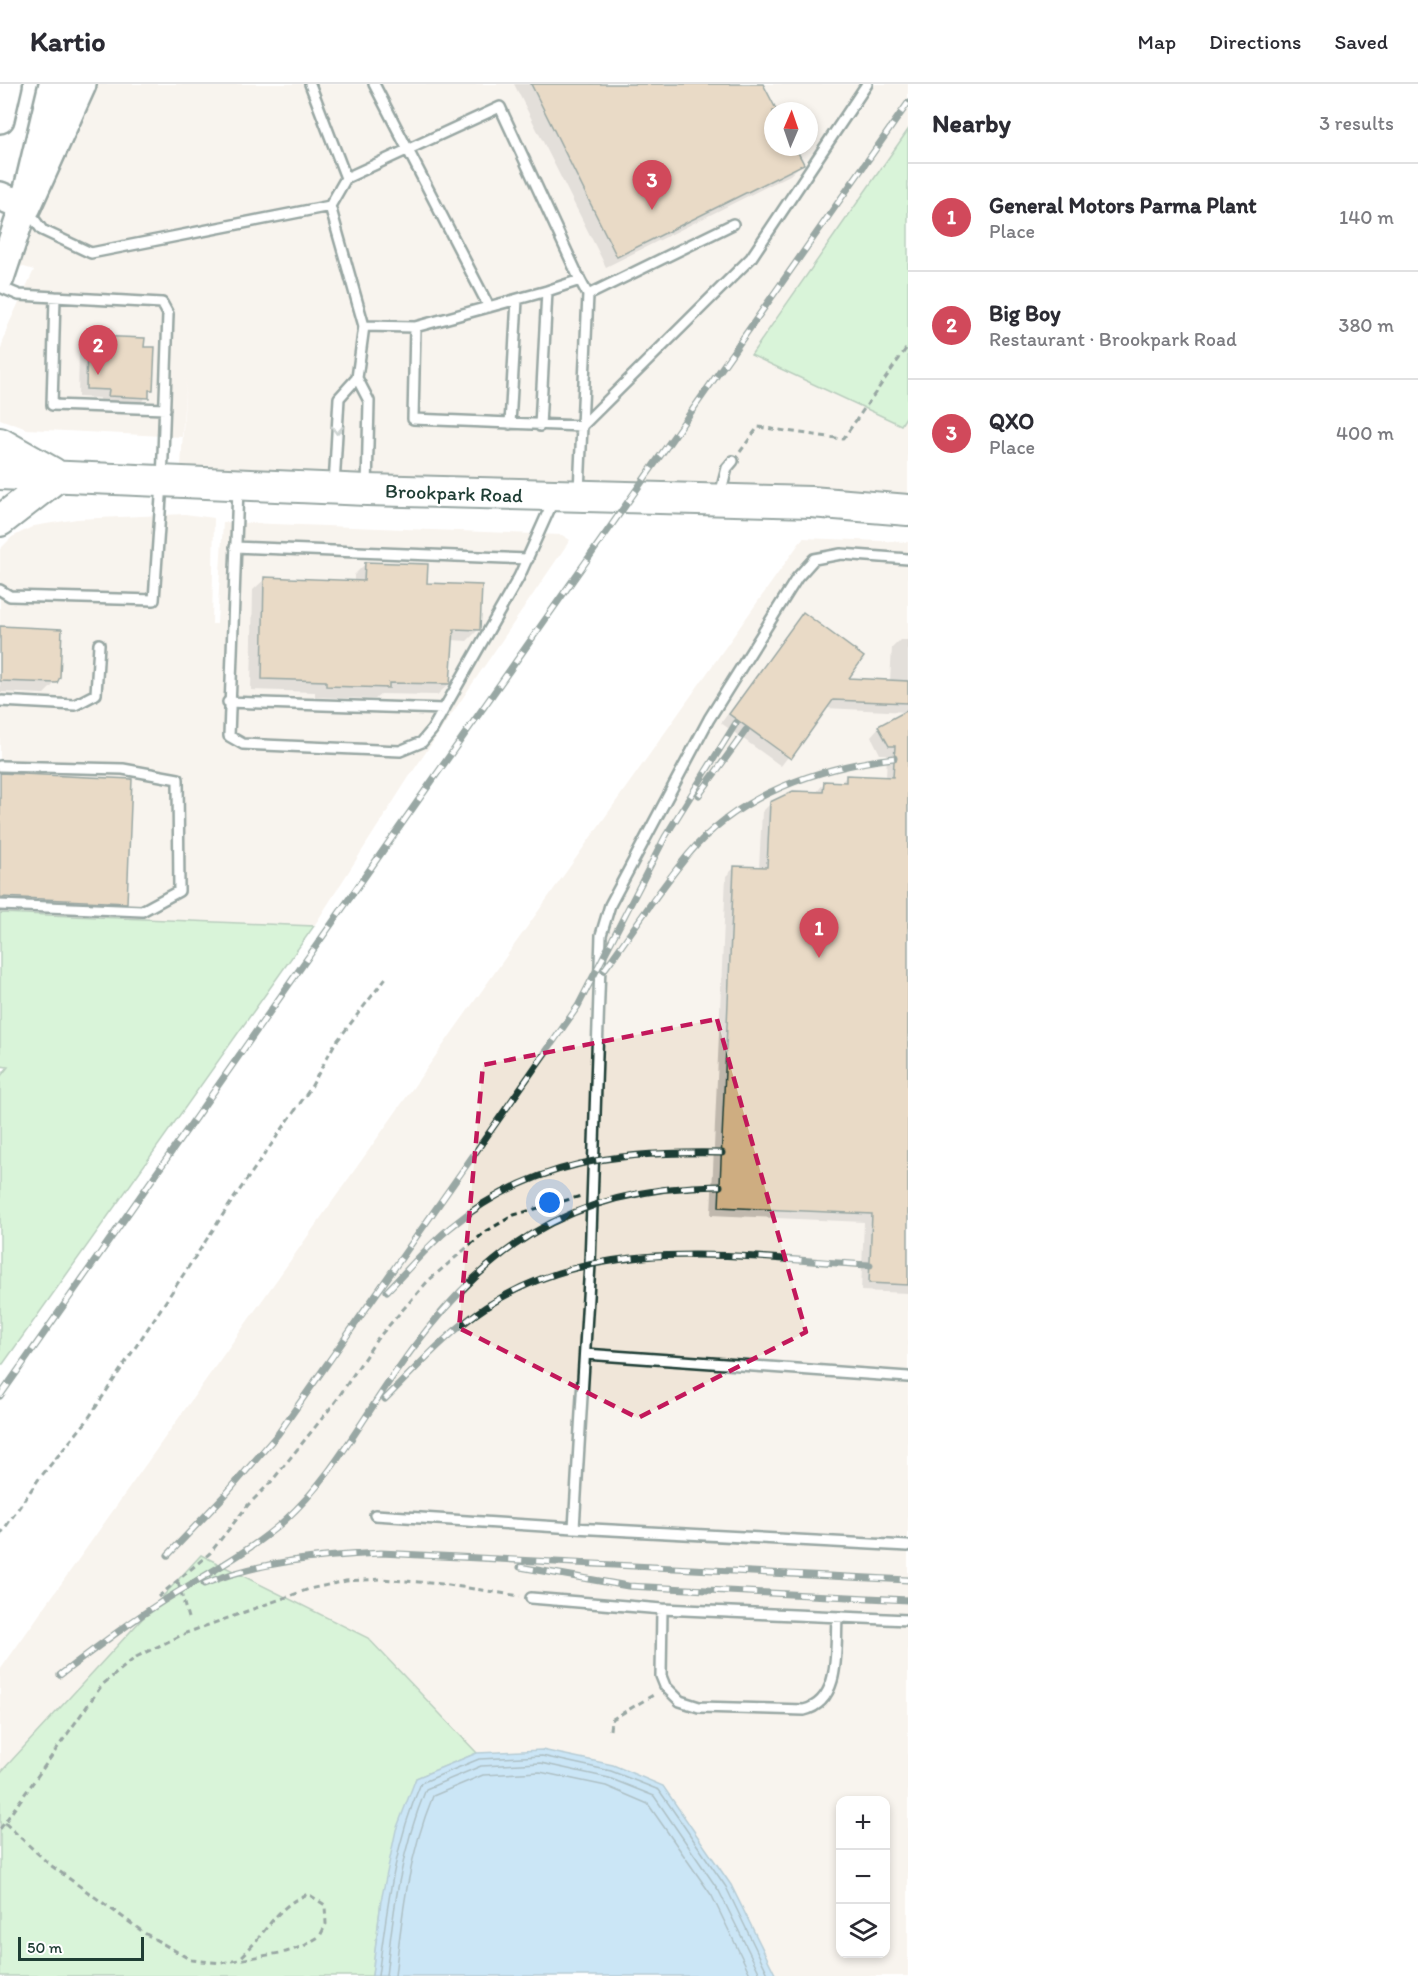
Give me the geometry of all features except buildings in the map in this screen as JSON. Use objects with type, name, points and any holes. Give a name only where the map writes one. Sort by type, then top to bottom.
[{"type":"highway","points":[[12,201],[80,84]]},
{"type":"main road","points":[[0,119],[8,84]]},
{"type":"main road","points":[[0,278],[12,201],[53,84]]},
{"type":"main road","points":[[0,443],[58,476],[0,521]]},
{"type":"main road","name":"Brookpark Road","points":[[0,474],[162,483],[811,502],[908,510]]},
{"type":"lane","points":[[309,84],[346,178]]},
{"type":"lane","points":[[415,327],[413,419],[582,426],[751,258],[867,84]]},
{"type":"lane","points":[[376,85],[489,307]]},
{"type":"lane","points":[[238,485],[228,702],[229,736],[243,744],[379,751],[400,751],[422,742],[444,709],[528,559],[567,496],[582,426],[588,295],[500,107],[346,178],[330,206],[364,326],[357,378],[339,398],[334,488]]},
{"type":"lane","points":[[12,201],[42,230],[91,253],[330,206]]},
{"type":"lane","points":[[588,295],[733,224]]},
{"type":"lane","points":[[364,326],[415,327],[517,300],[580,280]]},
{"type":"lane","points":[[0,287],[20,295],[162,303],[168,314],[162,483],[154,600],[10,596],[0,590]]},
{"type":"lane","points":[[540,426],[547,291]]},
{"type":"lane","points":[[55,297],[52,405],[165,409]]},
{"type":"lane","points":[[510,424],[517,300]]},
{"type":"lane","points":[[357,378],[369,400],[367,490]]},
{"type":"lane","points":[[719,500],[727,468],[733,461]]},
{"type":"lane","points":[[235,547],[528,559]]},
{"type":"lane","points":[[574,1528],[585,1354],[601,934],[610,905],[709,718],[797,578],[814,559],[841,554],[908,560]]},
{"type":"lane","points":[[0,701],[75,705],[96,694],[99,644]]},
{"type":"lane","points":[[228,702],[444,709]]},
{"type":"lane","points":[[0,766],[123,769],[178,779],[179,891],[142,911],[0,904]]},
{"type":"lane","points":[[585,1354],[908,1377]]},
{"type":"lane","points":[[375,1515],[908,1546]]},
{"type":"lane","points":[[531,1598],[662,1609],[908,1620]]},
{"type":"lane","points":[[662,1609],[659,1663],[665,1686],[680,1701],[699,1707],[804,1710],[814,1708],[829,1693],[837,1617]]},
{"type":"path","points":[[733,461],[758,427],[843,439],[908,346]]},
{"type":"path","points":[[0,1535],[38,1480],[86,1422],[232,1201],[310,1089],[334,1045],[388,975]]},
{"type":"path","points":[[158,1597],[210,1553],[248,1504],[301,1446],[336,1401],[377,1339],[428,1281],[485,1232],[514,1215],[574,1197],[592,1196]]},
{"type":"path","points":[[0,1828],[102,1685],[136,1657],[186,1633],[309,1589],[346,1581],[381,1579],[442,1584],[531,1598]]},
{"type":"path","points":[[178,1582],[188,1618]]},
{"type":"path","points":[[610,1730],[611,1720],[665,1686]]},
{"type":"path","points":[[5,1823],[49,1864],[174,1952],[191,1960],[204,1962],[239,1959],[286,1952],[304,1946],[320,1936],[326,1924],[325,1905],[308,1894],[293,1900],[280,1910],[251,1948],[239,1959]]},
{"type":"highlighted area","points":[[717,1019],[806,1332],[638,1418],[459,1328],[483,1065]]},
{"type":"shaded area","points":[[78,84],[908,84],[908,130],[751,355],[901,425],[908,414],[908,496],[181,467],[186,378],[182,437],[27,429],[0,419],[0,353],[7,328],[34,270],[14,264]]},
{"type":"shaded area","points":[[185,514],[214,518],[212,624],[217,624],[223,522],[562,535],[570,540],[409,777],[314,926],[0,913],[0,549],[12,537],[34,526],[77,519]]},
{"type":"shaded area","points":[[803,538],[908,542],[908,1976],[0,1976],[0,1670]]},
{"type":"green space","points":[[908,130],[908,414],[901,425],[751,355]]},
{"type":"green space","points":[[0,913],[314,926],[3,1364],[0,1364],[0,1077],[8,1067],[0,1066]]},
{"type":"green space","points":[[201,1555],[368,1638],[477,1753],[416,1778],[381,1901],[372,1976],[0,1976],[0,1773]]},
{"type":"water","points":[[542,1750],[613,1765],[663,1786],[731,1885],[776,1976],[372,1976],[381,1901],[396,1830],[416,1778],[477,1753]]},
{"type":"railway","points":[[0,1396],[908,103]]},
{"type":"railway","points":[[168,1555],[226,1494],[278,1434],[578,1006],[665,837],[736,723]]},
{"type":"railway","points":[[699,795],[746,730]]},
{"type":"railway","points":[[604,970],[688,855],[731,815],[755,800],[809,777],[837,768],[894,758]]},
{"type":"railway","points":[[387,1291],[451,1227],[482,1205],[514,1187],[579,1164],[613,1158],[649,1154],[722,1153]]},
{"type":"railway","points":[[60,1675],[136,1619],[270,1533],[301,1505],[344,1450],[395,1373],[427,1330],[460,1292],[495,1260],[532,1234],[572,1213],[617,1198],[666,1189],[720,1186]]},
{"type":"railway","points":[[385,1399],[446,1338],[486,1307],[530,1283],[576,1268],[624,1259],[673,1255],[722,1255],[870,1265]]},
{"type":"railway","points":[[204,1584],[247,1570],[291,1561],[381,1553],[908,1580]]},
{"type":"railway","points":[[520,1567],[628,1586],[908,1600]]},
{"type":"place","name":"QXO","points":[[652,210]]},
{"type":"place","name":"Big Boy","points":[[98,375]]},
{"type":"place","name":"General Motors Parma Plant","points":[[819,958]]}]
